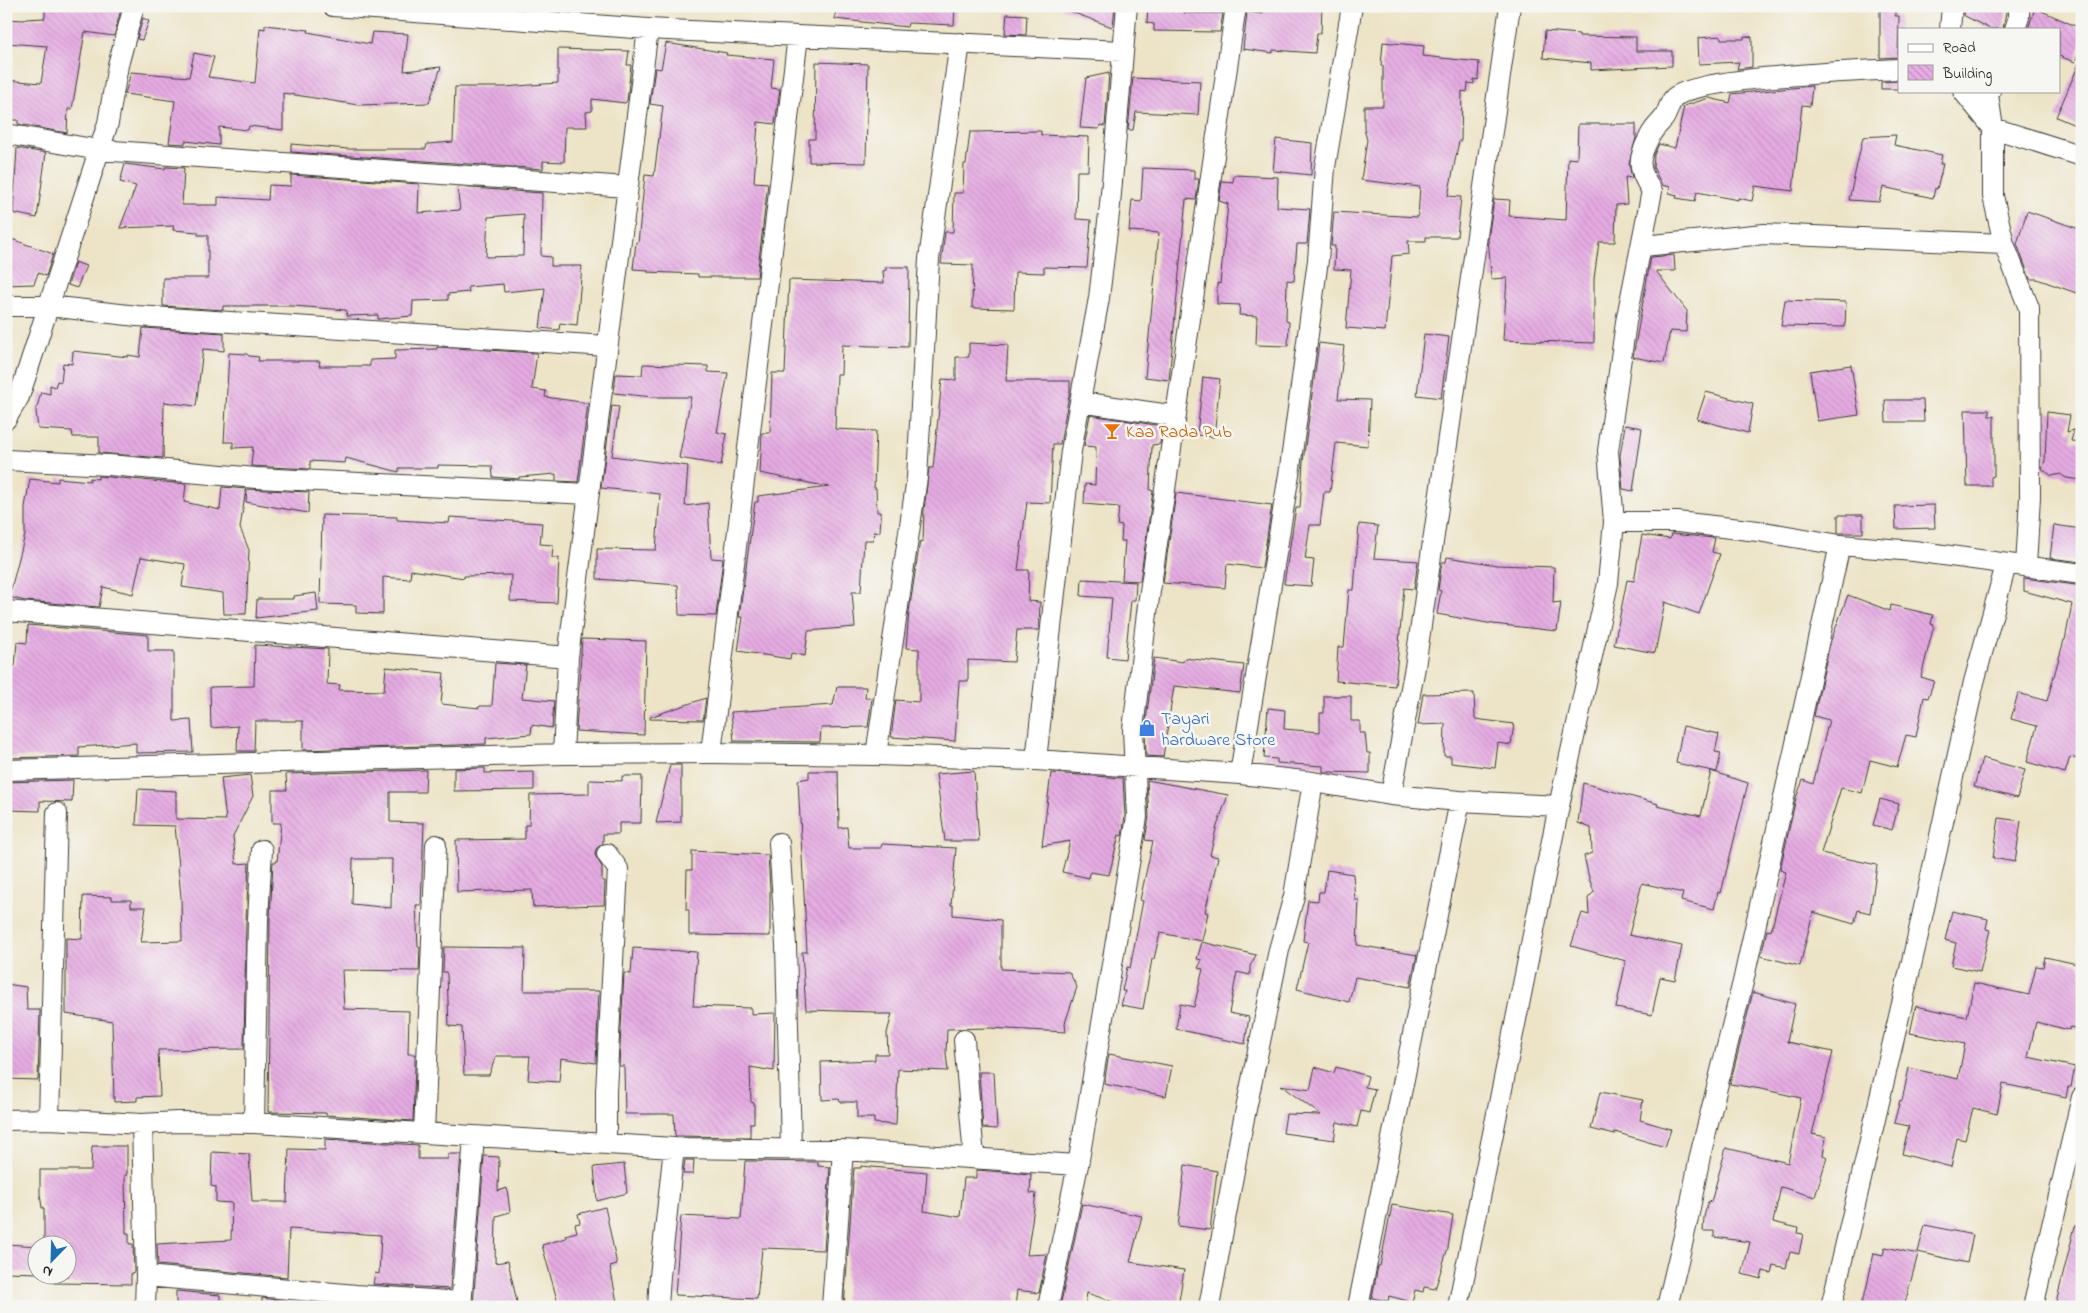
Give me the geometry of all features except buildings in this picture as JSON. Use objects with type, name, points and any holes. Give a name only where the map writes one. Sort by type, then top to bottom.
[{"type":"street","points":[[6,419],[19,397],[108,123],[118,65],[134,6]]},
{"type":"street","points":[[333,6],[648,29],[1122,51]]},
{"type":"street","points":[[1036,760],[1071,451],[1099,298],[1110,205],[1127,6]]},
{"type":"street","points":[[1048,1307],[1078,1165],[1137,817],[1133,729],[1148,605],[1236,6]]},
{"type":"street","points":[[1240,774],[1290,468],[1318,260],[1326,167],[1352,6]]},
{"type":"street","points":[[1391,795],[1415,667],[1510,6]]},
{"type":"street","points":[[1950,28],[1952,6]]},
{"type":"street","points":[[2015,28],[2019,17],[2019,6]]},
{"type":"street","points":[[563,754],[568,658],[648,29]]},
{"type":"street","points":[[711,753],[798,36]]},
{"type":"street","points":[[876,756],[917,478],[930,259],[960,43]]},
{"type":"street","points":[[1458,1307],[1559,806],[1608,584],[1614,522],[1608,451],[1626,322],[1643,246],[1652,191],[1641,173],[1640,155],[1653,130],[1664,117],[1674,98],[1694,88],[1813,73],[1898,69]]},
{"type":"street","points":[[1964,92],[1993,128],[2082,156]]},
{"type":"street","points":[[1831,1307],[1914,953],[1974,682],[2016,565],[2030,496],[2028,308],[2004,244],[1993,196],[1993,128],[1986,93]]},
{"type":"street","points":[[6,134],[99,150],[627,187]]},
{"type":"street","points":[[1643,246],[1764,234],[2004,244]]},
{"type":"street","points":[[6,306],[49,306],[137,316],[608,346]]},
{"type":"street","points":[[1080,402],[1176,416]]},
{"type":"street","points":[[6,460],[109,465],[256,478],[588,494]]},
{"type":"street","points":[[1614,522],[1677,522],[1758,530],[1840,545],[1914,551],[2082,574]]},
{"type":"street","points":[[1668,1307],[1700,1156],[1743,982],[1840,545]]},
{"type":"street","points":[[6,611],[568,658]]},
{"type":"street","points":[[6,770],[563,754],[711,753],[876,756],[1036,760],[1134,766],[1313,782],[1391,795],[1559,806]]},
{"type":"street","points":[[1209,1307],[1242,1129],[1279,950],[1294,896],[1313,782]]},
{"type":"street","points":[[1358,1307],[1460,801]]},
{"type":"street","points":[[50,1119],[57,813]]},
{"type":"street","points":[[779,843],[786,945],[791,1149]]},
{"type":"street","points":[[424,1133],[436,845]]},
{"type":"street","points":[[254,1123],[258,919],[262,850]]},
{"type":"street","points":[[606,1144],[606,1091],[618,869],[607,854]]},
{"type":"street","points":[[964,1040],[974,1158]]},
{"type":"street","points":[[2033,1307],[2082,1097]]},
{"type":"street","points":[[6,1120],[50,1119],[142,1124],[177,1122],[254,1123],[674,1148],[843,1150],[1078,1165]]},
{"type":"street","points":[[142,1124],[146,1276],[145,1307]]},
{"type":"street","points":[[146,1276],[461,1304],[474,1137]]},
{"type":"street","points":[[658,1307],[674,1148]]},
{"type":"street","points":[[832,1307],[843,1150]]},
{"type":"place","name":"Kaa Rada Pub","points":[[1112,431]]},
{"type":"place","name":"Tayari hardware Store","points":[[1147,728]]}]
